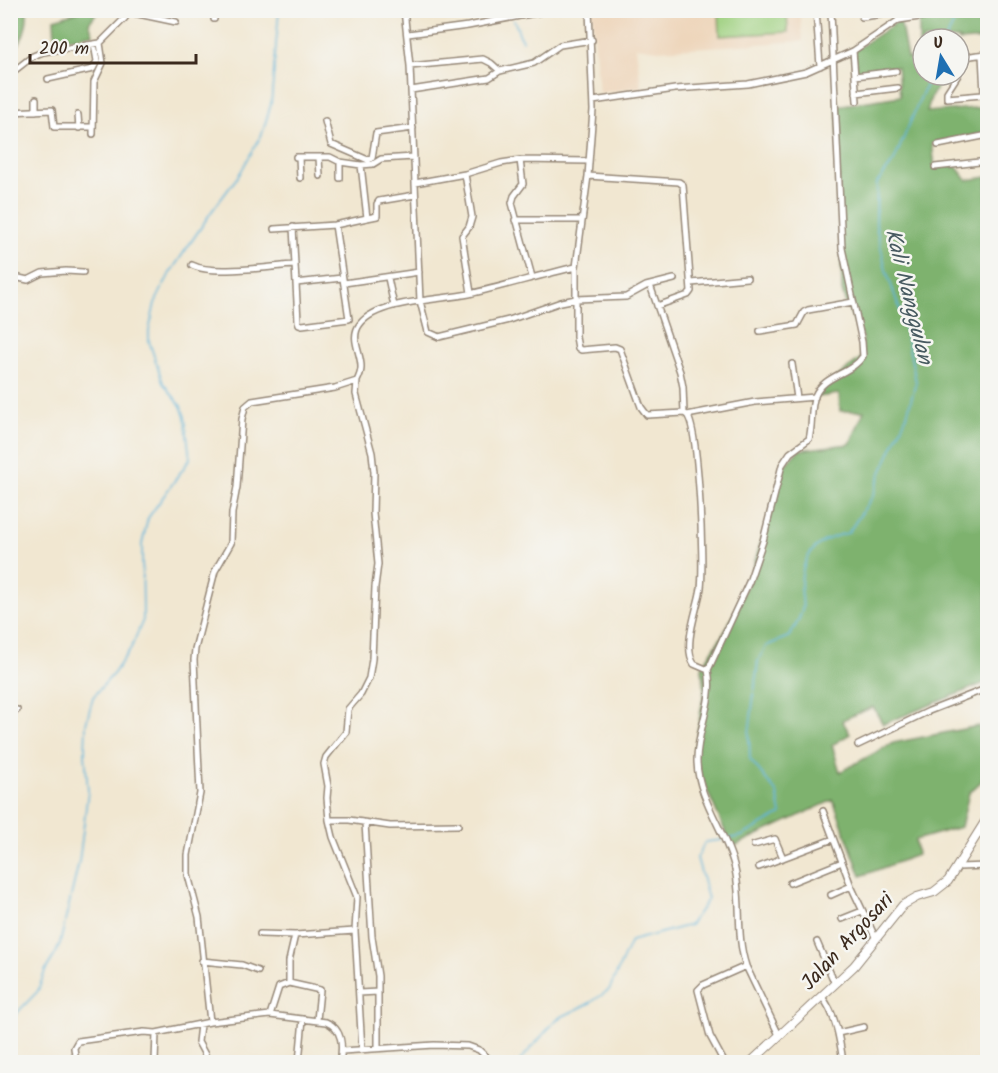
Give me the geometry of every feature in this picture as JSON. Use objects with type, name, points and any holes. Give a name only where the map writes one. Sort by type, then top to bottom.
[{"type":"street","points":[[214,10],[214,19]]},
{"type":"street","points":[[404,10],[410,66],[420,301],[428,332],[439,337],[509,320],[561,302],[576,299],[626,297],[650,285],[674,279]]},
{"type":"street","points":[[408,34],[552,10]]},
{"type":"street","points":[[589,10],[593,101],[588,176],[576,267],[576,337],[579,349],[584,351],[615,347],[620,349],[641,407],[647,415],[685,414],[755,402],[815,397]]},
{"type":"street","points":[[816,10],[820,66]]},
{"type":"street","points":[[593,101],[675,89],[748,84],[806,72],[854,51],[899,20],[926,16],[934,10]]},
{"type":"street","points":[[10,74],[33,56],[44,52],[97,44],[129,11],[176,22]]},
{"type":"street","points":[[862,17],[871,13],[898,11],[899,20]]},
{"type":"street","points":[[779,1035],[746,966],[739,928],[735,871],[702,784],[697,760],[708,694],[708,670],[749,582],[764,541],[782,465],[790,453],[809,439],[815,397],[820,388],[858,364],[863,356],[842,248],[831,12]]},
{"type":"street","points":[[411,90],[489,78],[500,71],[534,63],[560,45],[592,40]]},
{"type":"street","points":[[48,79],[93,69],[97,61],[97,44]]},
{"type":"street","points":[[93,134],[94,82],[104,63],[97,44]]},
{"type":"street","points":[[854,51],[857,101]]},
{"type":"street","points":[[950,87],[947,98],[982,95],[986,78],[985,54]]},
{"type":"street","points":[[410,66],[483,59],[500,71]]},
{"type":"street","points":[[855,76],[897,71]]},
{"type":"street","points":[[856,93],[898,88]]},
{"type":"street","points":[[36,99],[36,111]]},
{"type":"street","points":[[10,112],[52,108],[54,127],[93,127]]},
{"type":"street","points":[[78,115],[79,128]]},
{"type":"street","points":[[325,121],[331,144],[368,160],[374,154],[376,133],[413,128]]},
{"type":"street","points":[[938,145],[987,135]]},
{"type":"street","points":[[300,177],[298,157],[330,157],[339,162],[361,165],[373,164],[381,159],[414,157]]},
{"type":"street","points":[[319,157],[320,176]]},
{"type":"street","points":[[415,183],[465,174],[520,160],[588,161]]},
{"type":"street","points":[[520,160],[523,184],[512,203],[532,277]]},
{"type":"street","points":[[935,167],[987,161]]},
{"type":"street","points":[[339,162],[340,178]]},
{"type":"street","points":[[361,165],[367,218]]},
{"type":"street","points":[[465,174],[472,217],[462,236],[471,293]]},
{"type":"street","points":[[588,176],[681,182],[684,187],[690,293],[657,306]]},
{"type":"street","points":[[274,229],[335,225],[377,216],[379,201],[415,195]]},
{"type":"street","points":[[515,220],[582,220]]},
{"type":"street","points":[[335,225],[349,319]]},
{"type":"street","points":[[293,227],[299,324],[349,319],[356,320],[360,324]]},
{"type":"street","points":[[192,266],[200,269],[222,270],[295,265]]},
{"type":"street","points":[[362,1050],[354,931],[357,897],[333,837],[329,820],[328,786],[324,764],[326,757],[346,732],[348,709],[361,694],[369,678],[372,659],[378,564],[373,513],[374,472],[372,453],[356,394],[357,381],[362,367],[356,346],[357,330],[371,314],[394,306],[471,293],[576,267]]},
{"type":"street","points":[[10,276],[28,280],[42,273],[83,272]]},
{"type":"street","points":[[296,284],[388,278],[419,272]]},
{"type":"street","points":[[388,278],[394,306]]},
{"type":"street","points":[[691,283],[747,278]]},
{"type":"street","points":[[650,285],[680,372],[685,414],[691,422],[703,556],[701,588],[690,653],[694,664],[708,670]]},
{"type":"street","points":[[760,331],[796,325],[804,312],[808,310],[853,302]]},
{"type":"street","points":[[792,364],[797,398]]},
{"type":"street","points":[[210,1022],[199,917],[188,882],[187,865],[201,793],[194,660],[215,570],[231,543],[243,412],[252,401],[335,388],[357,381]]},
{"type":"street","points":[[858,745],[929,711],[987,688]]},
{"type":"street","points":[[823,811],[851,886],[876,939]]},
{"type":"street","name":"Jalan Argosari","points":[[751,1062],[854,966],[903,905],[941,888],[953,876],[987,817]]},
{"type":"street","points":[[329,820],[349,820],[390,826],[458,825]]},
{"type":"street","points":[[365,823],[378,992],[376,1017],[378,1048]]},
{"type":"street","points":[[754,845],[775,839],[783,858]]},
{"type":"street","points":[[759,867],[833,839]]},
{"type":"street","points":[[790,883],[842,862]]},
{"type":"street","points":[[958,867],[987,866]]},
{"type":"street","points":[[831,895],[851,886]]},
{"type":"street","points":[[842,919],[862,911]]},
{"type":"street","points":[[260,934],[295,935],[354,931]]},
{"type":"street","points":[[289,983],[289,961],[295,935]]},
{"type":"street","points":[[817,942],[835,984]]},
{"type":"street","points":[[202,961],[242,965],[258,970]]},
{"type":"street","points":[[724,1062],[710,1036],[698,990],[707,983],[746,966]]},
{"type":"street","points":[[270,1014],[279,987],[289,983],[320,990],[317,1020]]},
{"type":"street","points":[[359,993],[378,992]]},
{"type":"street","points":[[822,997],[827,1003],[838,1033],[843,1062]]},
{"type":"street","points":[[76,1062],[74,1048],[78,1041],[144,1032],[156,1033],[210,1022],[270,1014],[330,1023],[340,1034],[342,1051],[340,1062]]},
{"type":"street","points":[[299,1062],[303,1019]]},
{"type":"street","points":[[200,1025],[199,1046],[209,1062]]},
{"type":"street","points":[[838,1033],[864,1027]]},
{"type":"street","points":[[155,1062],[156,1033]]},
{"type":"street","points":[[342,1051],[434,1045],[468,1046],[484,1054],[492,1062]]},
{"type":"shaded area","points":[[592,11],[800,11],[803,41],[659,50],[636,47],[641,87],[599,93]]},
{"type":"green space","points":[[11,10],[27,11],[27,18],[23,35],[11,57]]},
{"type":"green space","points":[[83,10],[98,11],[89,23],[93,34],[55,41],[54,19]]},
{"type":"green space","points":[[719,11],[787,11],[788,32],[720,36]]},
{"type":"green space","points":[[938,11],[981,11],[981,21],[987,21],[987,39],[971,40],[971,27],[919,27],[919,20],[934,16]]},
{"type":"green space","points":[[900,20],[907,58],[911,58],[911,87],[937,87],[931,97],[927,112],[987,107],[987,133],[932,143],[935,168],[955,165],[967,180],[987,177],[987,682],[883,724],[873,707],[842,720],[850,734],[832,745],[840,772],[893,743],[979,726],[981,738],[987,738],[987,776],[969,793],[961,827],[915,840],[917,855],[861,876],[833,800],[732,847],[693,758],[704,691],[702,667],[725,631],[749,581],[784,466],[799,450],[850,444],[864,411],[840,411],[839,394],[816,397],[819,391],[861,358],[863,338],[846,305],[842,290],[837,106],[900,96],[897,67],[856,70],[854,51]]},
{"type":"waterway","points":[[10,1020],[38,991],[45,971],[60,943],[79,862],[88,791],[85,754],[86,724],[93,697],[114,673],[131,648],[143,620],[142,544],[148,518],[190,459],[185,417],[181,406],[163,383],[149,341],[155,303],[170,273],[239,175],[262,134],[271,104],[279,10]]},
{"type":"waterway","name":"Kali Nanggulan","points":[[952,27],[960,10]]},
{"type":"waterway","points":[[514,20],[522,41]]},
{"type":"waterway","name":"Kali Nanggulan","points":[[727,839],[742,836],[781,814],[777,793],[750,759],[749,734],[758,661],[766,646],[790,636],[798,620],[803,607],[802,576],[808,557],[813,550],[828,539],[848,533],[873,496],[907,415],[916,382],[903,319],[886,270],[876,226],[877,183],[894,161],[925,87]]},
{"type":"waterway","name":"Kali Nanggulan","points":[[519,1062],[557,1019],[590,1003],[609,990],[631,941],[690,925],[708,899],[697,858],[705,842],[722,840]]}]
